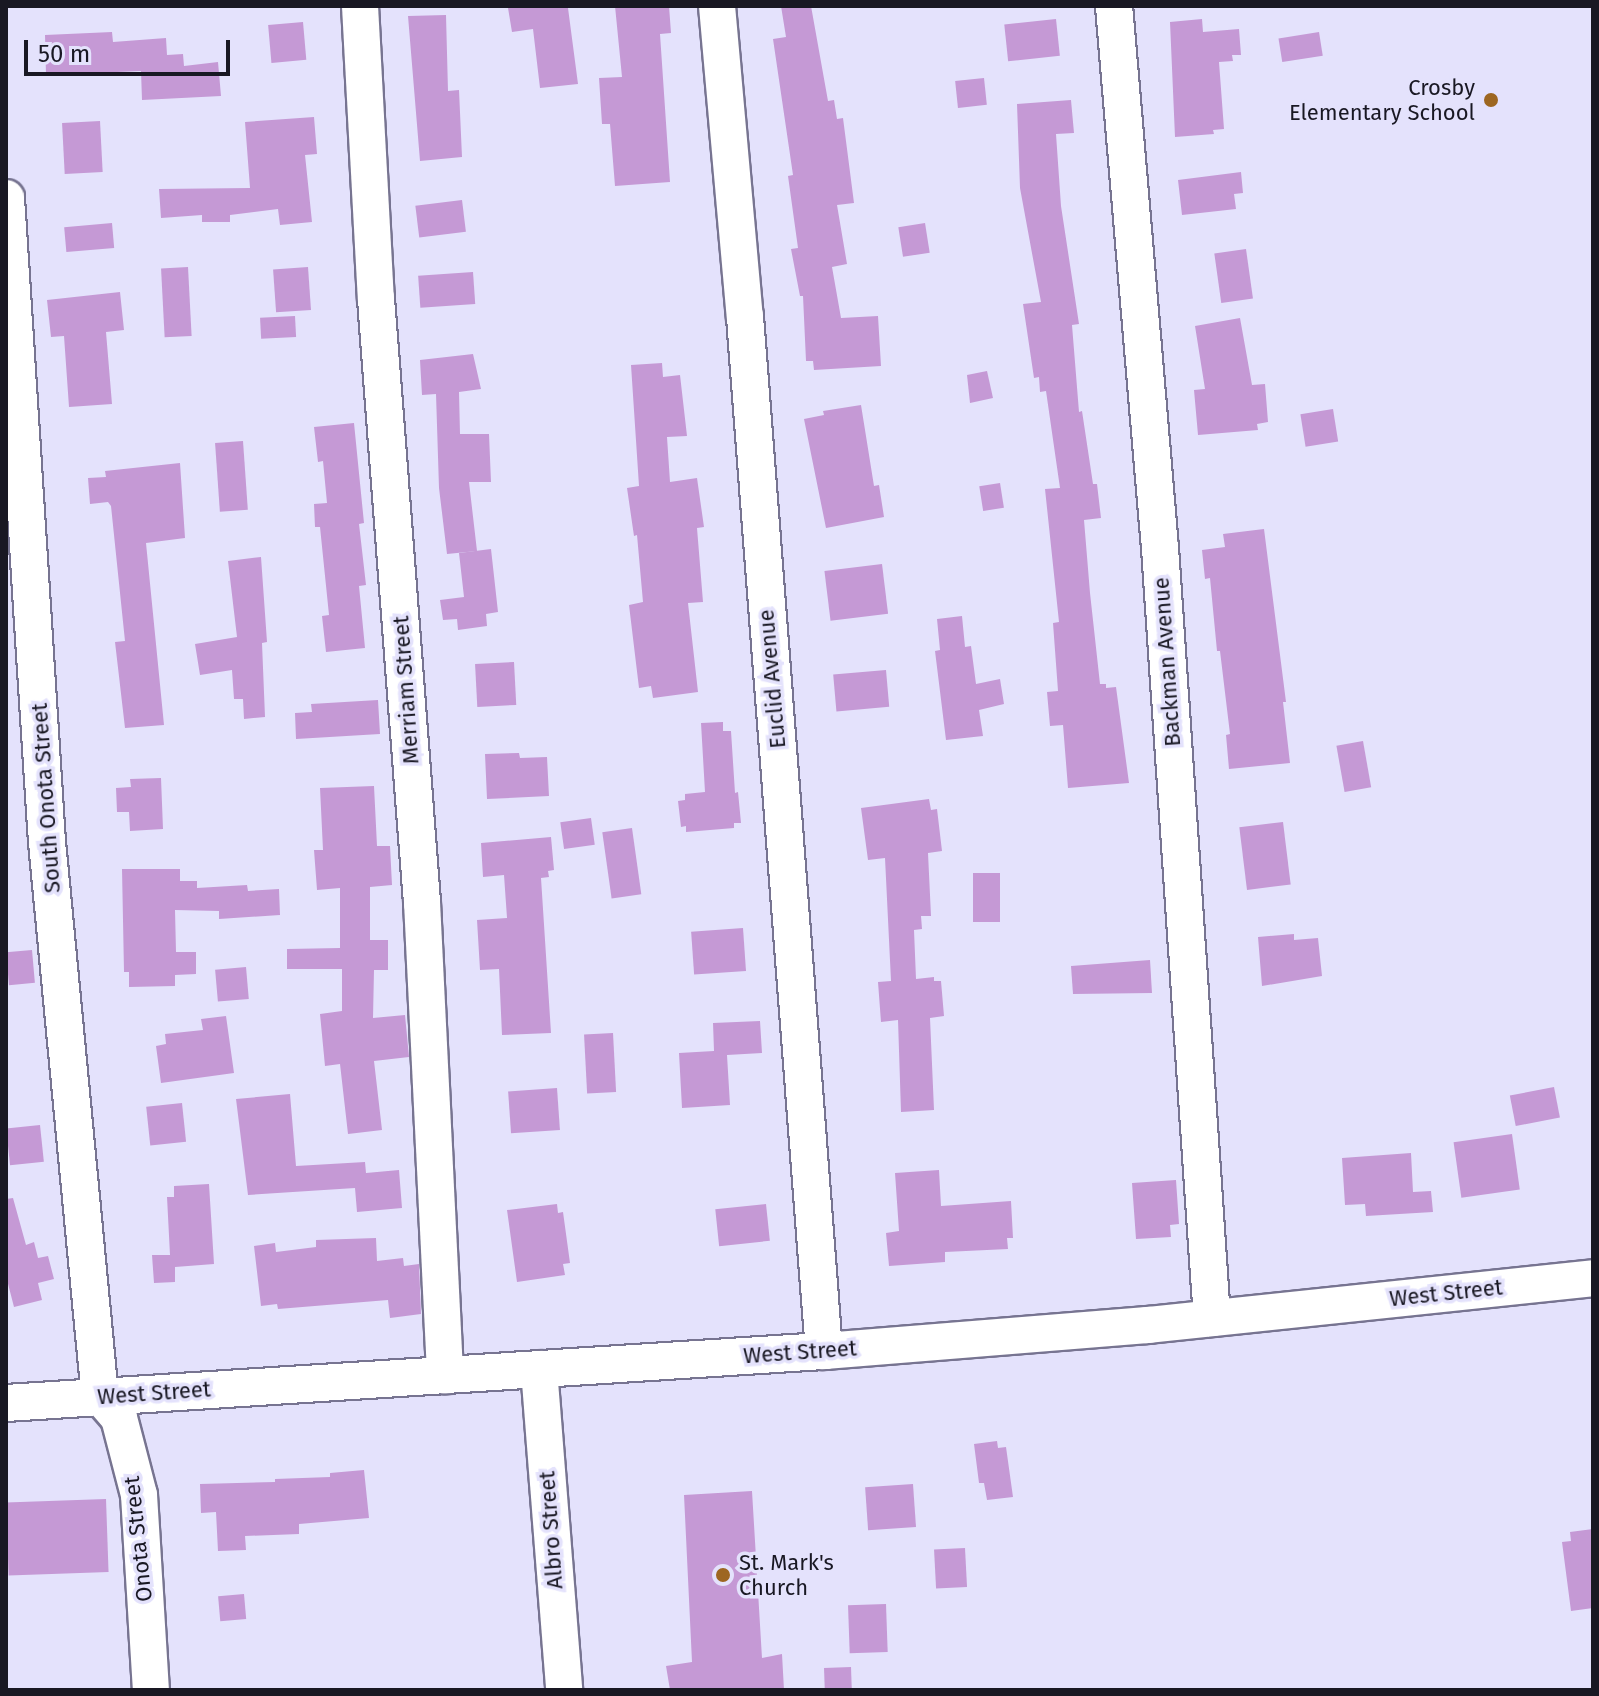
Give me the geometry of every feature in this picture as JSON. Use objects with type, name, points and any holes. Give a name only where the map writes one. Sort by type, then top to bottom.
[{"type":"street","name":"Merriam Street","points":[[360,6],[376,299],[422,902],[445,1375]]},
{"type":"street","name":"Euclid Avenue","points":[[717,6],[745,317],[824,1351]]},
{"type":"street","name":"Backman Avenue","points":[[1114,6],[1160,548],[1212,1318]]},
{"type":"street","name":"South Onota Street","points":[[6,198],[47,842],[100,1396]]},
{"type":"street","name":"West Street","points":[[6,1403],[824,1351],[1212,1318],[1593,1278]]},
{"type":"street","name":"Albro Street","points":[[539,1369],[564,1690]]},
{"type":"street","name":"Onota Street","points":[[100,1396],[119,1418],[139,1495],[151,1690]]},
{"type":"building","points":[[615,6],[669,6],[671,33],[660,34],[670,182],[615,186],[610,124],[602,124],[599,78],[622,77]]},
{"type":"building","points":[[781,6],[811,6],[828,101],[834,100],[837,119],[843,118],[854,203],[837,205],[847,264],[832,267],[841,318],[878,316],[881,366],[814,370],[813,361],[806,361],[803,296],[800,296],[791,249],[798,248],[788,176],[793,175],[773,39],[786,37]]},
{"type":"building","points":[[508,8],[568,8],[578,84],[540,88],[533,29],[512,32]]},
{"type":"building","points":[[446,15],[448,91],[459,90],[462,157],[420,161],[408,16]]},
{"type":"building","points":[[1056,19],[1060,56],[1008,61],[1004,24]]},
{"type":"building","points":[[1202,19],[1203,32],[1239,29],[1241,55],[1232,55],[1233,61],[1219,62],[1224,129],[1213,130],[1214,134],[1175,137],[1170,22]]},
{"type":"building","points":[[303,22],[306,60],[271,63],[268,25]]},
{"type":"building","points":[[112,32],[113,42],[166,38],[167,55],[183,54],[184,66],[218,62],[221,96],[142,100],[141,71],[46,75],[45,35]]},
{"type":"building","points":[[1319,32],[1323,56],[1282,62],[1279,38]]},
{"type":"building","points":[[984,78],[987,105],[958,108],[955,81]]},
{"type":"building","points":[[1071,100],[1074,133],[1056,134],[1061,206],[1079,324],[1072,325],[1079,412],[1082,411],[1101,518],[1084,520],[1090,593],[1100,684],[1106,684],[1106,688],[1116,687],[1129,783],[1068,788],[1063,725],[1050,726],[1047,692],[1058,691],[1053,623],[1059,622],[1045,489],[1060,488],[1046,391],[1040,392],[1039,377],[1034,378],[1023,304],[1041,302],[1020,188],[1017,104]]},
{"type":"building","points":[[314,117],[317,154],[305,155],[312,222],[280,225],[278,209],[230,215],[230,222],[202,222],[202,215],[161,218],[159,189],[250,188],[245,122]]},
{"type":"building","points":[[100,121],[103,172],[65,174],[62,123]]},
{"type":"building","points":[[1241,172],[1243,193],[1234,194],[1236,209],[1182,215],[1178,180]]},
{"type":"building","points":[[462,200],[466,232],[419,237],[415,206]]},
{"type":"building","points":[[112,223],[114,248],[66,252],[64,227]]},
{"type":"building","points":[[925,223],[930,253],[903,257],[898,227]]},
{"type":"building","points":[[1246,249],[1253,299],[1221,303],[1214,253]]},
{"type":"building","points":[[188,267],[192,336],[165,337],[161,268]]},
{"type":"building","points":[[308,267],[311,310],[276,312],[273,269]]},
{"type":"building","points":[[473,272],[475,304],[420,308],[418,276]]},
{"type":"building","points":[[120,292],[124,330],[106,332],[112,404],[69,407],[64,336],[51,337],[47,300]]},
{"type":"building","points":[[295,316],[296,337],[261,339],[260,318]]},
{"type":"building","points":[[1240,318],[1252,385],[1265,384],[1268,422],[1257,424],[1258,430],[1198,435],[1194,390],[1205,389],[1195,326]]},
{"type":"building","points":[[473,354],[481,389],[459,392],[460,434],[489,434],[491,482],[469,482],[477,551],[447,554],[439,488],[436,394],[422,395],[420,360]]},
{"type":"building","points":[[662,363],[663,377],[680,375],[687,436],[667,437],[670,482],[697,478],[704,527],[697,528],[703,602],[688,603],[698,692],[653,698],[651,686],[639,688],[629,605],[643,602],[637,535],[634,536],[627,488],[639,486],[631,365]]},
{"type":"building","points":[[987,371],[993,398],[970,403],[967,375]]},
{"type":"building","points":[[861,405],[874,486],[879,485],[884,517],[826,528],[804,419],[824,415],[823,411]]},
{"type":"building","points":[[1333,409],[1338,442],[1306,447],[1300,414]]},
{"type":"building","points":[[354,423],[364,523],[359,524],[366,585],[359,586],[365,648],[326,652],[322,616],[329,615],[320,527],[315,527],[314,504],[327,503],[323,461],[318,462],[314,427]]},
{"type":"building","points":[[243,441],[248,510],[220,512],[215,443]]},
{"type":"building","points":[[180,463],[185,538],[146,543],[164,725],[125,728],[115,642],[125,641],[111,506],[108,502],[90,504],[88,478],[106,477],[105,471]]},
{"type":"building","points":[[1000,483],[1004,508],[983,511],[979,486]]},
{"type":"building","points":[[1264,529],[1286,702],[1283,702],[1290,763],[1229,769],[1226,735],[1230,734],[1220,651],[1217,651],[1210,578],[1205,579],[1202,550],[1225,547],[1223,534]]},
{"type":"building","points":[[491,549],[498,612],[486,614],[487,626],[458,630],[457,619],[443,620],[440,600],[464,597],[459,553]]},
{"type":"building","points":[[261,557],[267,642],[262,643],[265,717],[244,719],[243,699],[234,699],[232,670],[200,675],[195,644],[237,637],[228,561]]},
{"type":"building","points":[[882,564],[888,614],[831,621],[824,571]]},
{"type":"building","points":[[962,616],[965,647],[971,646],[976,684],[1000,679],[1004,704],[979,710],[983,736],[946,740],[935,651],[940,650],[937,619]]},
{"type":"building","points":[[514,662],[516,705],[477,707],[475,664]]},
{"type":"building","points":[[886,670],[889,707],[836,711],[833,675]]},
{"type":"building","points":[[378,700],[380,734],[296,739],[295,713],[312,712],[311,704]]},
{"type":"building","points":[[723,722],[723,731],[731,731],[735,793],[738,792],[741,823],[734,823],[734,828],[686,832],[686,826],[681,827],[678,801],[685,800],[685,794],[705,792],[701,723]]},
{"type":"building","points":[[1363,741],[1371,787],[1345,792],[1336,746]]},
{"type":"building","points":[[519,753],[520,758],[547,757],[549,796],[487,799],[485,754]]},
{"type":"building","points":[[161,778],[163,829],[130,831],[129,812],[117,812],[116,788],[131,787],[130,779]]},
{"type":"building","points":[[374,786],[377,846],[390,846],[392,885],[370,887],[370,940],[388,940],[388,970],[374,970],[373,1018],[405,1015],[409,1057],[374,1061],[382,1130],[348,1134],[340,1064],[325,1066],[320,1014],[342,1011],[342,969],[287,969],[287,949],[340,948],[340,888],[317,890],[314,850],[323,850],[320,788]]},
{"type":"building","points":[[929,799],[931,810],[937,809],[942,851],[928,853],[931,916],[921,916],[922,929],[914,930],[916,979],[934,977],[934,981],[941,981],[944,1016],[930,1018],[934,1110],[901,1112],[898,1020],[881,1022],[878,982],[891,981],[885,858],[868,860],[861,808]]},
{"type":"building","points":[[591,818],[595,845],[564,849],[560,822]]},
{"type":"building","points":[[1283,822],[1291,885],[1247,890],[1239,827]]},
{"type":"building","points":[[632,828],[641,894],[612,899],[602,832]]},
{"type":"building","points":[[551,837],[554,870],[548,871],[549,877],[541,878],[551,1033],[502,1035],[499,969],[480,970],[477,920],[507,918],[504,875],[483,877],[481,843]]},
{"type":"building","points":[[122,869],[180,869],[180,881],[197,881],[197,888],[247,885],[248,891],[279,889],[280,915],[219,919],[219,911],[175,910],[176,952],[196,952],[196,974],[175,975],[175,986],[129,987],[129,972],[124,972]]},
{"type":"building","points":[[973,873],[1000,873],[1000,922],[973,922]]},
{"type":"building","points":[[743,928],[746,971],[694,975],[691,932]]},
{"type":"building","points":[[1294,934],[1294,940],[1318,938],[1322,976],[1262,986],[1258,937]]},
{"type":"building","points":[[32,950],[35,983],[9,985],[6,952]]},
{"type":"building","points":[[1150,960],[1152,993],[1073,994],[1071,966]]},
{"type":"building","points":[[246,967],[249,999],[218,1002],[215,970]]},
{"type":"building","points":[[226,1016],[234,1073],[161,1083],[156,1046],[166,1044],[165,1034],[203,1030],[201,1019]]},
{"type":"building","points":[[760,1021],[762,1053],[727,1055],[730,1105],[682,1108],[679,1053],[714,1051],[713,1023]]},
{"type":"building","points":[[613,1033],[616,1092],[587,1093],[584,1035]]},
{"type":"building","points":[[1554,1087],[1560,1117],[1516,1126],[1510,1096]]},
{"type":"building","points":[[557,1088],[560,1130],[511,1133],[508,1091]]},
{"type":"building","points":[[290,1094],[296,1166],[365,1162],[366,1173],[399,1170],[402,1208],[357,1212],[355,1188],[248,1195],[236,1099]]},
{"type":"building","points":[[182,1103],[186,1142],[150,1146],[146,1107]]},
{"type":"building","points":[[40,1125],[44,1162],[10,1165],[6,1129]]},
{"type":"building","points":[[1512,1134],[1520,1189],[1461,1198],[1454,1142]]},
{"type":"building","points":[[1411,1153],[1413,1192],[1431,1191],[1433,1212],[1366,1216],[1365,1204],[1345,1205],[1342,1158]]},
{"type":"building","points":[[939,1170],[941,1206],[1011,1201],[1013,1238],[1007,1238],[1008,1249],[945,1252],[945,1262],[889,1266],[886,1233],[899,1231],[895,1173]]},
{"type":"building","points":[[1176,1180],[1179,1224],[1170,1225],[1171,1237],[1136,1239],[1132,1183]]},
{"type":"building","points":[[209,1184],[214,1264],[175,1267],[175,1282],[154,1283],[152,1255],[170,1255],[167,1197],[174,1197],[174,1186]]},
{"type":"building","points":[[13,1198],[26,1245],[34,1242],[38,1258],[48,1256],[54,1279],[38,1283],[42,1300],[14,1307],[6,1276],[6,1199]]},
{"type":"building","points":[[557,1204],[558,1213],[563,1212],[570,1263],[563,1264],[565,1275],[517,1282],[507,1210]]},
{"type":"building","points":[[766,1204],[770,1241],[719,1246],[715,1209]]},
{"type":"building","points":[[376,1238],[377,1261],[403,1258],[404,1266],[419,1264],[421,1314],[390,1318],[388,1300],[278,1309],[277,1304],[261,1306],[254,1246],[275,1243],[276,1252],[316,1247],[316,1240]]},
{"type":"building","points":[[997,1441],[998,1448],[1006,1447],[1013,1497],[987,1500],[984,1483],[979,1483],[974,1444]]},
{"type":"building","points":[[364,1470],[369,1518],[299,1524],[299,1534],[245,1536],[246,1550],[218,1551],[216,1512],[201,1513],[200,1484],[275,1482],[275,1479],[330,1477],[330,1473]]},
{"type":"building","points":[[913,1484],[916,1527],[868,1530],[865,1487]]},
{"type":"building","name":"St. Mark's Church","points":[[752,1491],[762,1658],[782,1654],[784,1690],[670,1690],[666,1666],[692,1662],[684,1495]]},
{"type":"building","points":[[106,1499],[109,1572],[9,1575],[6,1502]]},
{"type":"building","points":[[1593,1529],[1593,1608],[1571,1611],[1562,1542],[1571,1541],[1570,1532]]},
{"type":"building","points":[[965,1548],[967,1587],[936,1589],[934,1550]]},
{"type":"building","points":[[244,1594],[246,1619],[220,1621],[218,1596]]},
{"type":"building","points":[[886,1604],[888,1652],[850,1653],[848,1605]]},
{"type":"building","points":[[851,1667],[852,1690],[825,1690],[824,1668]]},
{"type":"place","name":"Crosby Elementary School","points":[[1491,100]]},
{"type":"place","name":"St. Mark's Church","points":[[723,1575]]}]
